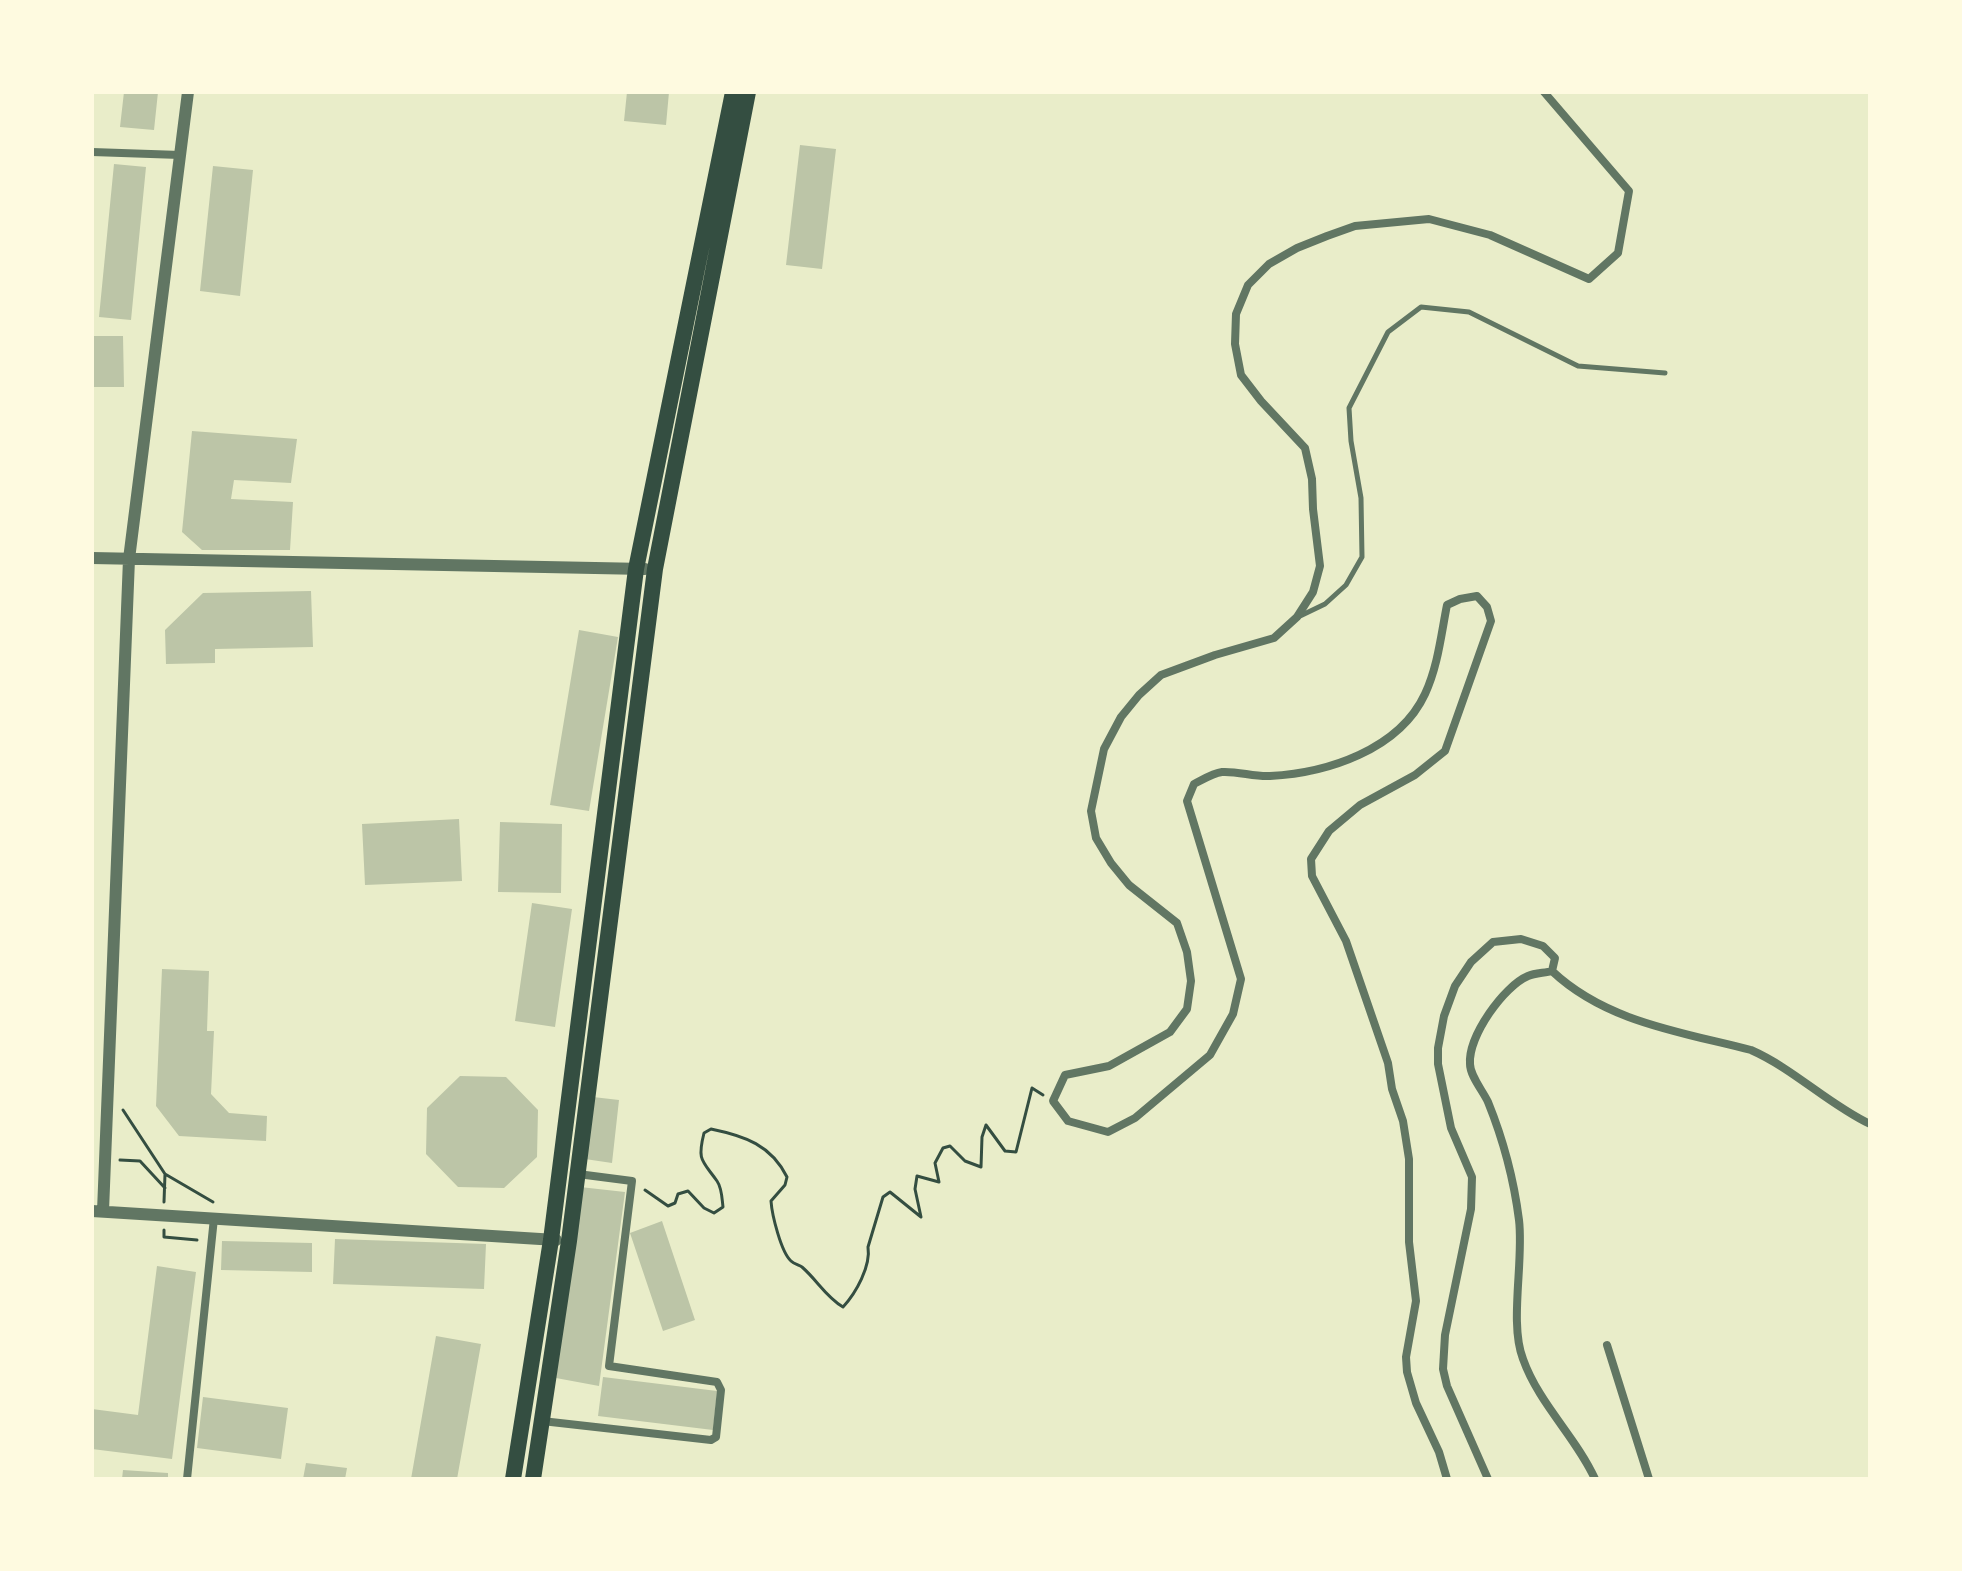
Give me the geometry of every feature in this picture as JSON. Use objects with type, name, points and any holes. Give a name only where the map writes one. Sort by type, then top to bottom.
[{"type":"main road","points":[[513,1479],[551,1240],[636,569],[733,92]]},
{"type":"main road","points":[[533,1479],[578,1174],[655,569],[748,92]]},
{"type":"street","points":[[188,92],[129,559],[108,1086],[98,1211],[215,1211],[569,1241]]},
{"type":"street","points":[[1447,1479],[1439,1452],[1416,1403],[1407,1372],[1406,1357],[1416,1301],[1409,1242],[1409,1159],[1403,1121],[1392,1089],[1388,1063],[1346,941],[1312,876],[1311,859],[1329,831],[1360,805],[1415,775],[1445,751],[1491,621],[1487,607],[1477,596],[1447,605],[1436,665],[1424,696],[1407,719],[1381,743],[1355,759],[1328,768],[1269,776],[1219,772],[1194,784],[1187,801],[1241,979],[1233,1014],[1210,1055],[1135,1118],[1108,1132],[1068,1121],[1053,1101],[1065,1075],[1109,1066],[1170,1032],[1187,1009],[1191,981],[1187,952],[1177,923],[1129,885],[1096,838],[1091,811],[1104,749],[1121,717],[1161,675],[1274,638],[1297,617],[1313,592],[1320,566],[1312,479],[1305,448],[1241,375],[1235,344],[1236,314],[1248,285],[1269,264],[1327,236],[1355,226],[1429,219],[1490,235],[1589,279],[1618,253],[1629,191],[1544,92]]},
{"type":"street","points":[[92,152],[180,155]]},
{"type":"street","points":[[92,558],[655,569]]},
{"type":"street","points":[[1488,1479],[1447,1386],[1443,1369],[1445,1335],[1471,1209],[1472,1177],[1451,1128],[1438,1064],[1438,1048],[1444,1016],[1455,986],[1471,962],[1493,942],[1521,939],[1543,946],[1555,958],[1552,971]]},
{"type":"street","points":[[1552,971],[1573,991],[1630,1020],[1751,1050],[1770,1058],[1847,1113],[1870,1124]]},
{"type":"street","points":[[1552,971],[1527,976],[1491,1008],[1476,1035],[1470,1065],[1488,1103],[1503,1147],[1519,1218],[1518,1324],[1522,1357],[1544,1402],[1595,1479]]},
{"type":"street","points":[[542,1421],[711,1440],[716,1437],[721,1390],[717,1382],[609,1366],[632,1181],[578,1174]]},
{"type":"street","points":[[187,1479],[215,1211]]},
{"type":"street","points":[[1607,1345],[1649,1479]]},
{"type":"lane","points":[[1297,617],[1325,604],[1346,585],[1362,557],[1361,498],[1349,408],[1388,332],[1421,307],[1469,312],[1578,366],[1665,373]]},
{"type":"path","points":[[108,1086],[165,1174],[215,1211]]},
{"type":"path","points":[[632,1181],[668,1206],[675,1203],[678,1194],[688,1191],[704,1208],[714,1213],[723,1207],[720,1183],[701,1160],[699,1152],[704,1133],[711,1129],[752,1140],[775,1156],[787,1177],[785,1185],[771,1201],[773,1218],[790,1261],[801,1266],[826,1294],[843,1307],[858,1287],[870,1255],[870,1238],[883,1197],[890,1192],[921,1217],[915,1189],[917,1176],[939,1182],[935,1163],[943,1148],[950,1146],[965,1161],[981,1167],[982,1137],[986,1125],[1005,1151],[1016,1152],[1032,1088],[1053,1101]]},
{"type":"path","points":[[117,1159],[140,1161],[165,1188]]},
{"type":"path","points":[[164,1237],[211,1242]]},
{"type":"building","points":[[124,92],[158,92],[154,130],[120,127]]},
{"type":"building","points":[[627,92],[669,92],[666,125],[624,121]]},
{"type":"building","points":[[800,145],[836,149],[822,269],[786,265]]},
{"type":"building","points":[[114,164],[146,167],[131,320],[99,317]]},
{"type":"building","points":[[213,166],[253,170],[240,296],[200,291]]},
{"type":"building","points":[[92,336],[123,336],[124,387],[92,387]]},
{"type":"building","points":[[192,431],[297,439],[291,483],[234,480],[231,499],[293,502],[290,550],[202,550],[182,532]]},
{"type":"building","points":[[311,591],[313,647],[215,649],[215,663],[166,664],[165,630],[203,593]]},
{"type":"building","points":[[579,630],[618,637],[589,811],[550,805]]},
{"type":"building","points":[[459,819],[462,881],[365,885],[362,824]]},
{"type":"building","points":[[500,822],[562,824],[561,893],[498,892]]},
{"type":"building","points":[[532,903],[572,909],[555,1027],[515,1021]]},
{"type":"building","points":[[162,969],[209,971],[207,1031],[214,1031],[211,1094],[229,1113],[267,1116],[266,1141],[179,1136],[156,1106]]},
{"type":"building","points":[[460,1076],[506,1077],[538,1110],[537,1157],[504,1188],[458,1187],[426,1154],[427,1108]]},
{"type":"building","points":[[593,1097],[619,1100],[612,1163],[585,1159]]},
{"type":"building","points":[[580,1187],[625,1192],[599,1386],[556,1378]]},
{"type":"building","points":[[662,1221],[695,1320],[663,1331],[630,1233]]},
{"type":"building","points":[[335,1239],[486,1244],[484,1289],[333,1284]]},
{"type":"building","points":[[222,1241],[312,1243],[312,1272],[221,1270]]},
{"type":"building","points":[[157,1266],[196,1272],[172,1459],[92,1449],[92,1409],[138,1415]]},
{"type":"building","points":[[436,1336],[481,1344],[457,1479],[411,1479]]},
{"type":"building","points":[[603,1377],[717,1391],[713,1430],[598,1416]]},
{"type":"building","points":[[203,1397],[288,1408],[281,1459],[197,1448]]},
{"type":"building","points":[[306,1463],[347,1468],[345,1479],[303,1479]]},
{"type":"building","points":[[123,1470],[168,1473],[168,1479],[122,1479]]}]
